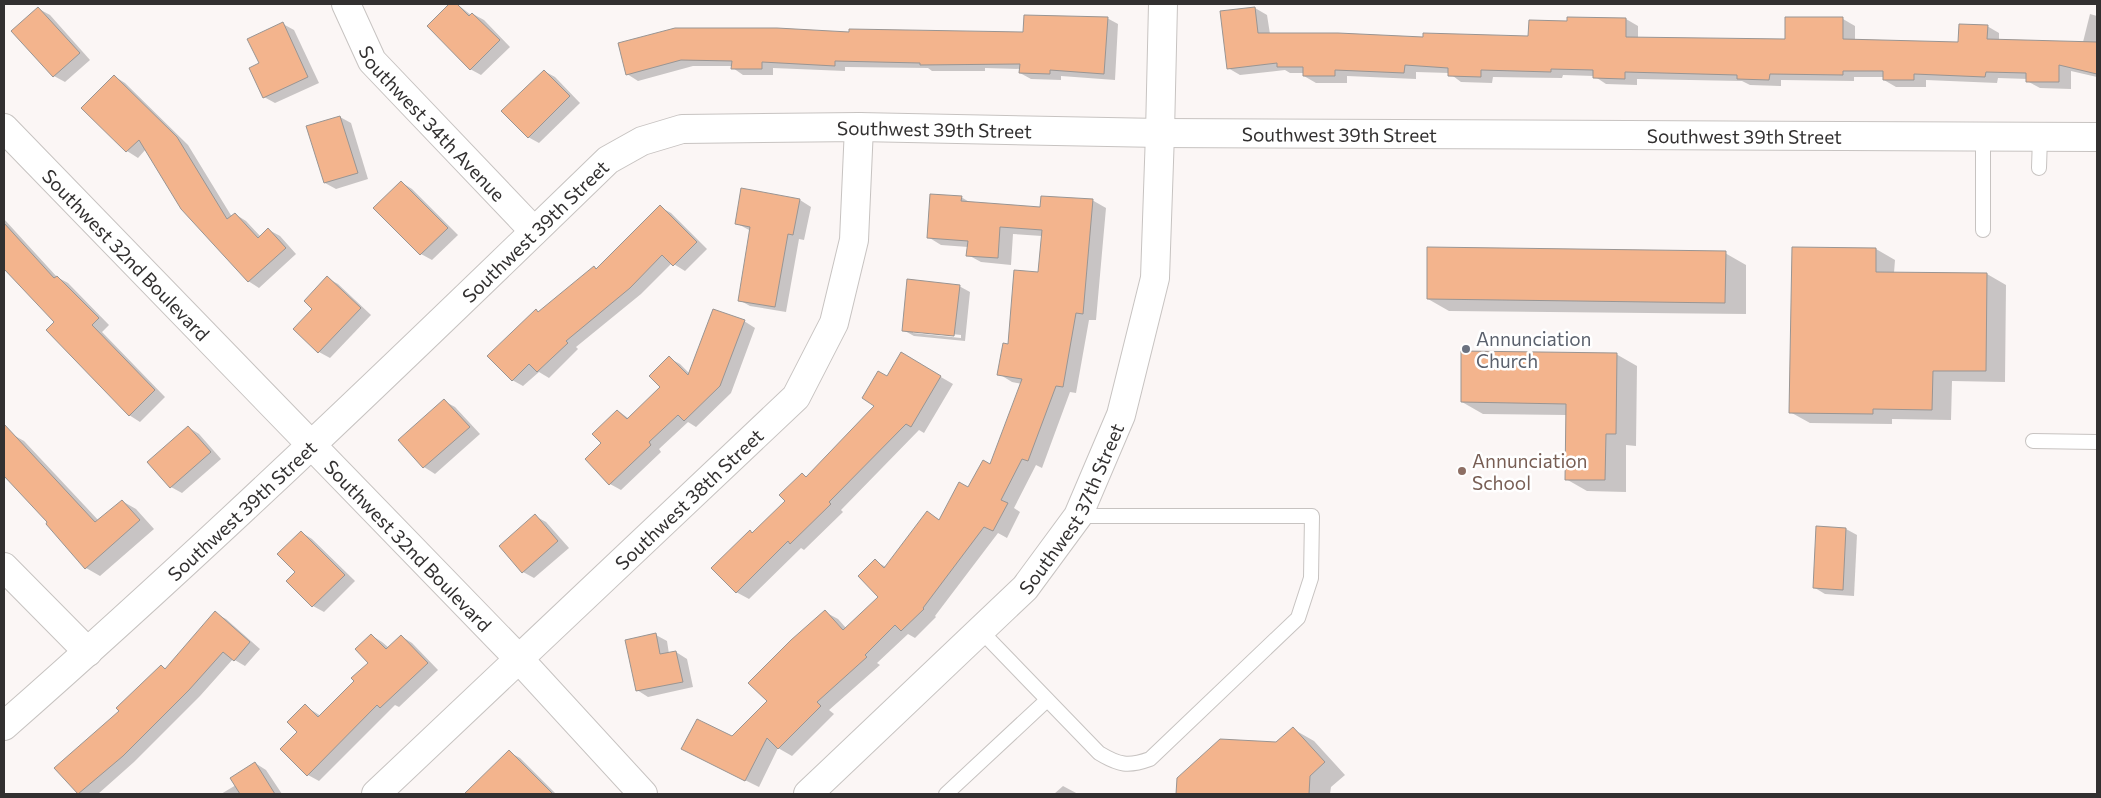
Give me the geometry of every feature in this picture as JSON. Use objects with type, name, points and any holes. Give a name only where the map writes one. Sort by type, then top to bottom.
[{"type":"street","name":"Southwest 34th Avenue","points":[[346,4],[372,61],[534,231]]},
{"type":"street","name":"Southwest 37th Street","points":[[808,794],[1025,588],[1078,516],[1121,415],[1154,278],[1160,133],[1162,4]]},
{"type":"street","name":"Southwest 39th Street","points":[[4,726],[88,652],[311,444],[608,160],[642,141],[682,129],[859,127],[1160,133],[2097,137]]},
{"type":"street","name":"Southwest 38th Street","points":[[376,794],[796,397],[834,323],[854,240],[859,127]]},
{"type":"street","name":"Southwest 32nd Boulevard","points":[[4,128],[519,659],[643,794]]},
{"type":"street","points":[[4,567],[88,652]]},
{"type":"lane","points":[[1983,137],[1983,230]]},
{"type":"lane","points":[[2039,168],[2040,137]]},
{"type":"lane","points":[[2034,441],[2097,442]]},
{"type":"lane","points":[[980,630],[1099,753],[1116,764],[1136,764],[1150,759],[1298,618],[1311,578],[1312,516],[1078,516]]},
{"type":"lane","points":[[946,794],[1047,700]]},
{"type":"building","points":[[449,4],[457,4],[469,16],[472,13],[500,40],[470,70],[427,26]]},
{"type":"building","points":[[38,7],[80,53],[53,77],[11,31]]},
{"type":"building","points":[[1255,7],[1258,33],[1338,33],[1423,37],[1423,33],[1528,36],[1529,20],[1567,21],[1567,17],[1626,18],[1626,37],[1785,39],[1785,17],[1843,17],[1843,39],[1958,42],[1959,24],[1988,25],[1987,39],[2097,42],[2097,74],[2059,65],[2059,82],[2026,82],[2026,73],[1986,72],[1985,77],[1914,74],[1914,80],[1883,80],[1883,71],[1843,71],[1843,75],[1770,74],[1769,80],[1737,79],[1737,75],[1625,72],[1625,79],[1593,78],[1593,70],[1551,69],[1551,72],[1481,70],[1481,77],[1448,76],[1448,68],[1405,65],[1404,73],[1335,70],[1335,76],[1303,76],[1303,67],[1277,67],[1277,63],[1227,69],[1220,11]]},
{"type":"building","points":[[1024,15],[1108,17],[1104,74],[1050,70],[1050,74],[1019,73],[1020,64],[920,65],[920,63],[835,61],[835,66],[762,62],[762,69],[731,69],[732,61],[681,60],[626,75],[618,43],[675,28],[777,28],[849,32],[849,29],[1023,32]]},
{"type":"building","points":[[283,22],[308,77],[263,98],[249,68],[259,63],[247,39]]},
{"type":"building","points":[[544,70],[570,96],[528,138],[501,111]]},
{"type":"building","points":[[114,75],[177,137],[227,219],[235,213],[258,238],[268,228],[286,248],[248,282],[181,209],[139,140],[126,152],[81,108]]},
{"type":"building","points":[[340,116],[358,173],[324,183],[306,126]]},
{"type":"building","points":[[401,181],[448,228],[420,255],[373,208]]},
{"type":"building","points":[[741,188],[800,199],[793,235],[788,234],[775,307],[738,301],[750,227],[735,224]]},
{"type":"building","points":[[930,194],[962,196],[961,201],[1040,207],[1041,196],[1093,199],[1083,314],[1076,313],[1063,387],[1056,386],[1028,461],[1022,459],[1001,500],[1008,503],[993,531],[984,527],[924,609],[901,631],[895,625],[865,655],[867,657],[817,702],[821,706],[778,749],[767,738],[745,781],[681,749],[697,719],[732,736],[767,701],[748,683],[791,640],[825,610],[843,630],[878,597],[858,576],[875,559],[884,568],[927,511],[939,520],[959,482],[968,487],[983,460],[990,464],[1022,379],[997,375],[1003,343],[1008,344],[1014,270],[1038,272],[1042,230],[1000,227],[998,258],[966,256],[968,241],[927,238]]},
{"type":"building","points":[[660,205],[697,242],[673,266],[662,255],[630,288],[566,341],[568,343],[537,372],[529,364],[512,381],[487,356],[536,309],[538,312],[594,266],[596,269]]},
{"type":"building","points":[[4,223],[54,278],[57,276],[99,318],[92,325],[155,390],[129,416],[46,330],[54,322],[4,269]]},
{"type":"building","points":[[1427,247],[1726,251],[1725,303],[1427,299]]},
{"type":"building","points":[[1792,247],[1876,248],[1876,272],[1987,273],[1986,371],[1933,371],[1932,410],[1873,409],[1873,414],[1789,413]]},
{"type":"building","points":[[327,276],[361,308],[318,353],[293,329],[312,309],[304,301]]},
{"type":"building","points":[[907,279],[960,285],[954,336],[902,331]]},
{"type":"building","points":[[713,309],[745,320],[720,386],[684,421],[678,415],[649,442],[651,445],[609,485],[585,459],[601,443],[592,434],[617,410],[627,419],[660,387],[649,376],[669,356],[688,375]]},
{"type":"building","points":[[1461,351],[1617,353],[1616,434],[1606,434],[1605,480],[1565,480],[1566,404],[1461,402]]},
{"type":"building","points":[[901,352],[941,376],[911,427],[906,424],[829,502],[831,504],[790,544],[788,541],[736,593],[711,568],[750,530],[752,533],[785,501],[779,495],[802,473],[806,477],[874,406],[862,398],[878,371],[887,376]]},
{"type":"building","points":[[444,399],[470,427],[423,468],[398,440]]},
{"type":"building","points":[[4,424],[95,522],[122,500],[140,520],[85,569],[46,524],[47,522],[4,476]]},
{"type":"building","points":[[188,426],[211,452],[170,488],[147,462]]},
{"type":"building","points":[[535,514],[558,541],[522,573],[499,546]]},
{"type":"building","points":[[1816,526],[1846,528],[1843,590],[1813,588]]},
{"type":"building","points":[[301,531],[345,575],[312,607],[286,581],[295,572],[277,554]]},
{"type":"building","points":[[215,611],[250,642],[234,661],[223,652],[189,690],[123,756],[78,794],[54,768],[119,711],[116,708],[161,665],[165,669]]},
{"type":"building","points":[[656,633],[660,654],[676,651],[683,682],[636,691],[625,640]]},
{"type":"building","points":[[371,634],[386,649],[401,635],[428,663],[380,708],[377,705],[307,776],[280,749],[297,732],[287,722],[305,704],[318,717],[354,681],[351,678],[368,663],[355,649]]},
{"type":"building","points":[[1293,727],[1325,762],[1310,776],[1309,794],[1176,794],[1177,778],[1220,739],[1276,742]]},
{"type":"building","points":[[509,750],[553,794],[464,794]]},
{"type":"building","points":[[255,762],[275,794],[240,794],[230,778]]},
{"type":"place","name":"Annunciation Church","points":[[1466,349]]},
{"type":"place","name":"Annunciation School","points":[[1462,471]]}]
